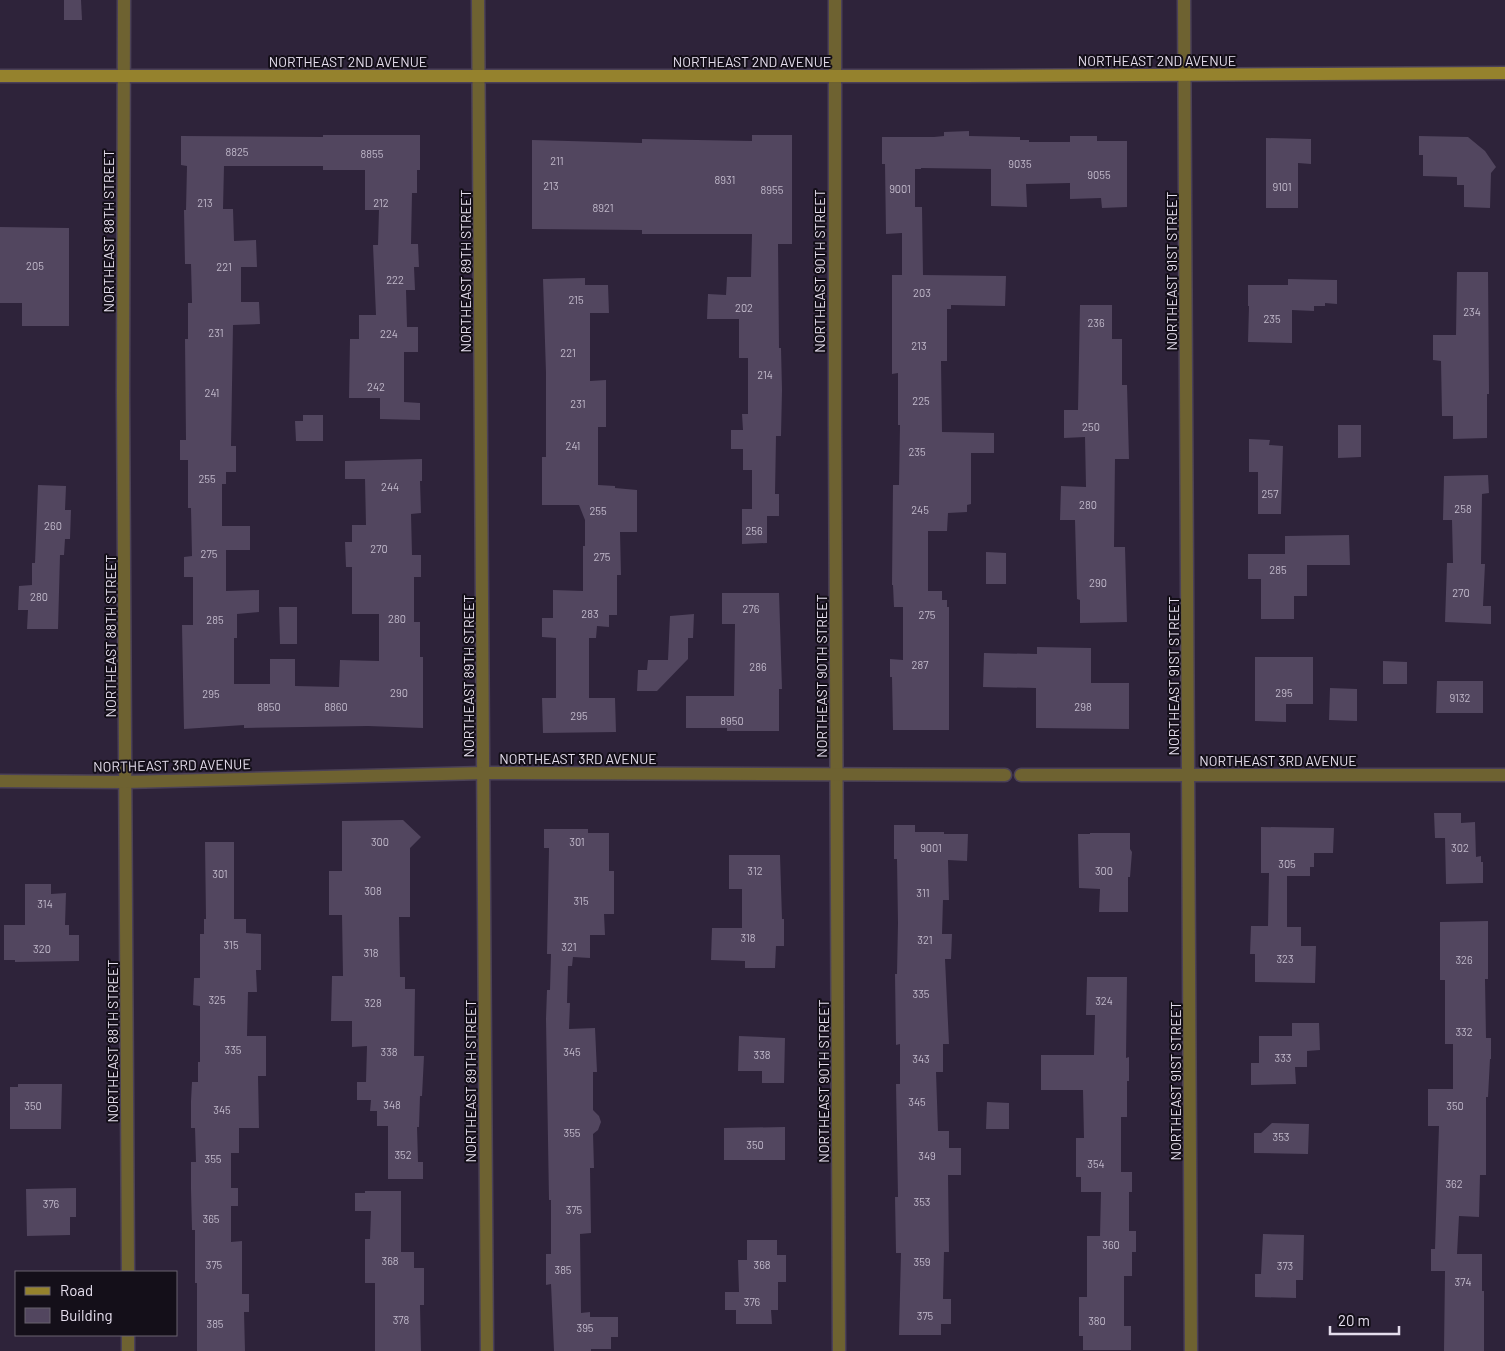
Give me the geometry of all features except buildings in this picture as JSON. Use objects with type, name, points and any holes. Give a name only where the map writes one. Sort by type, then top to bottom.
[{"type":"main road","name":"NORTHEAST 2ND AVENUE","points":[[0,76],[834,76],[1505,73]]},
{"type":"street","name":"NORTHEAST 88TH STREET","points":[[124,0],[128,1271]]},
{"type":"street","name":"NORTHEAST 89TH STREET","points":[[478,0],[487,1351]]},
{"type":"street","name":"NORTHEAST 90TH STREET","points":[[835,0],[836,775],[840,1351]]},
{"type":"street","name":"NORTHEAST 91ST STREET","points":[[1184,0],[1191,1351]]},
{"type":"street","name":"NORTHEAST 3RD AVENUE","points":[[0,781],[125,782],[483,773],[1006,775]]},
{"type":"street","name":"NORTHEAST 3RD AVENUE","points":[[1021,775],[1505,775]]},
{"type":"street","points":[[128,1336],[128,1351]]}]
